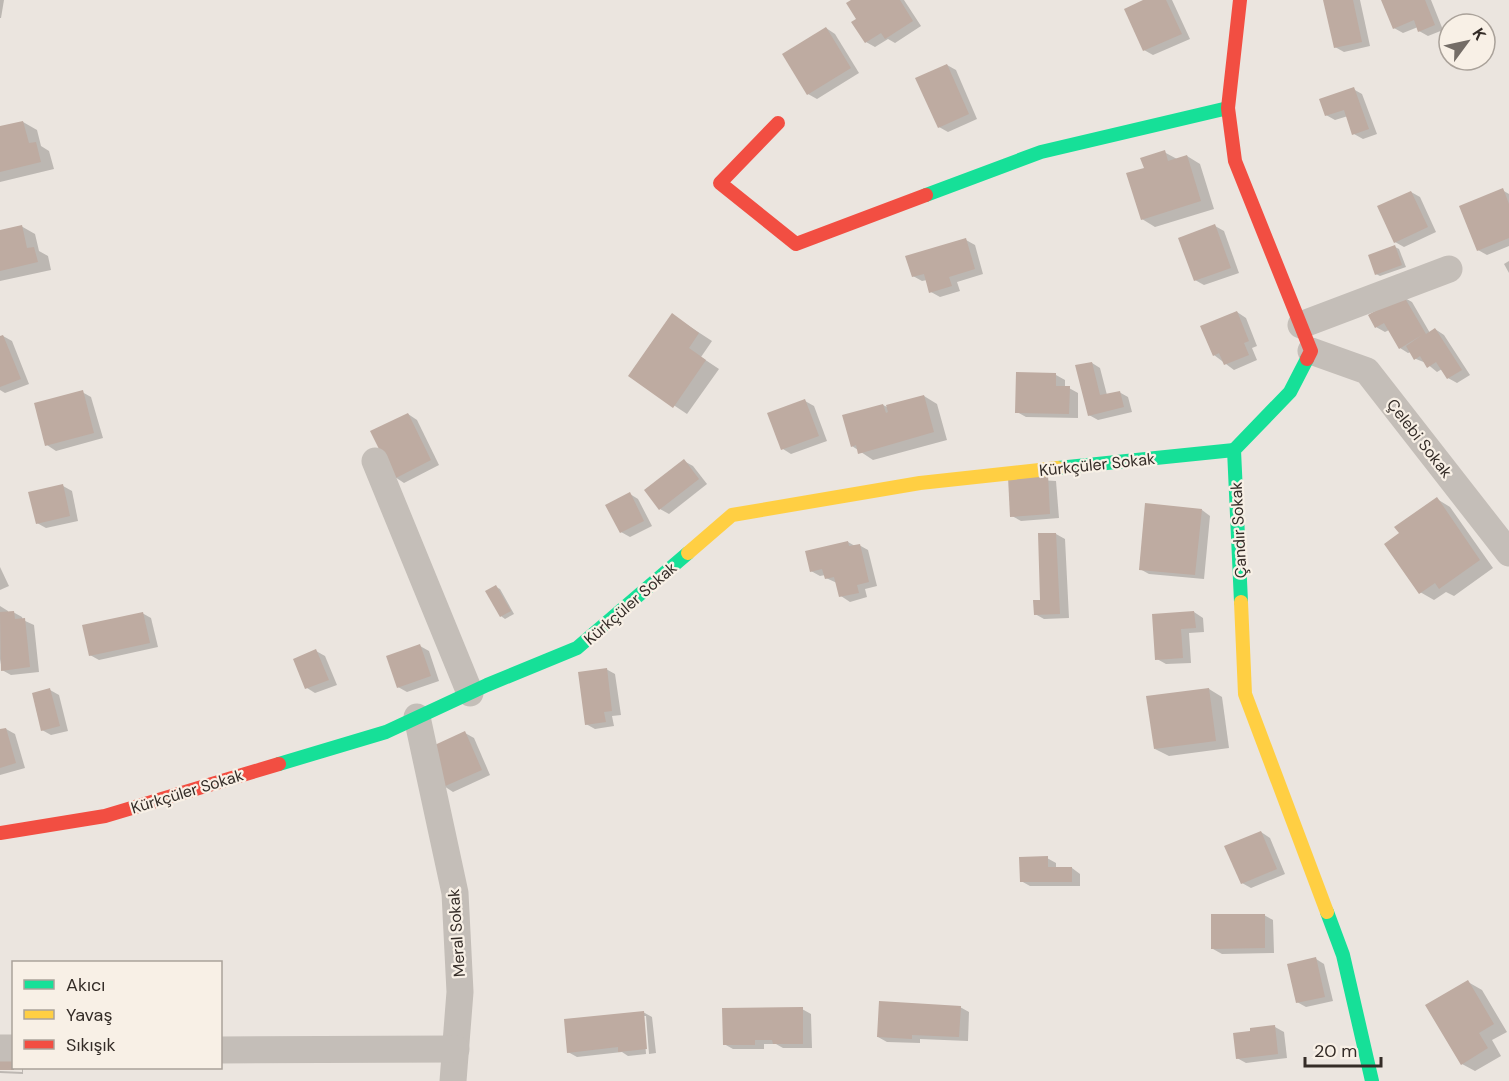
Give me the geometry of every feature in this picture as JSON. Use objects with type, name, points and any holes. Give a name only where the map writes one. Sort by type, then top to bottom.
[{"type":"street","points":[[1234,450],[1290,392],[1311,351],[1235,161],[1228,108],[1240,0]]},
{"type":"street","points":[[778,123],[720,183],[796,243],[1041,152],[1228,108]]},
{"type":"street","points":[[1301,326],[1449,269]]},
{"type":"street","name":"Çelebi Sokak","points":[[1311,351],[1367,370],[1509,553]]},
{"type":"street","name":"Kürkçüler Sokak","points":[[0,833],[105,816],[386,732],[470,693],[577,648],[732,515],[920,483],[1234,450]]},
{"type":"street","name":"Çandır Sokak","points":[[1234,450],[1245,694],[1344,955],[1372,1081]]},
{"type":"street","points":[[375,461],[470,693]]},
{"type":"street","name":"Meral Sokak","points":[[417,717],[455,893],[460,992],[453,1081]]},
{"type":"street","points":[[222,1050],[456,1049]]},
{"type":"building","points":[[851,0],[900,0],[913,21],[885,39],[881,33],[865,43],[851,22],[856,19],[846,3]]},
{"type":"building","points":[[1143,0],[1166,0],[1182,34],[1143,51],[1124,9]]},
{"type":"building","points":[[1323,0],[1353,0],[1362,42],[1334,48]]},
{"type":"building","points":[[1381,0],[1425,0],[1435,25],[1418,32],[1414,20],[1393,29]]},
{"type":"building","points":[[826,27],[851,68],[807,95],[782,54]]},
{"type":"building","points":[[947,64],[969,114],[938,128],[915,78]]},
{"type":"building","points":[[1354,87],[1369,129],[1352,135],[1344,110],[1325,116],[1319,99]]},
{"type":"building","points":[[23,121],[29,143],[36,142],[41,162],[0,172],[0,126]]},
{"type":"building","points":[[1165,150],[1168,161],[1187,155],[1201,201],[1141,220],[1126,173],[1144,168],[1140,158]]},
{"type":"building","points":[[1503,188],[1509,204],[1509,238],[1477,251],[1459,206]]},
{"type":"building","points":[[1411,191],[1428,227],[1394,243],[1377,206]]},
{"type":"building","points":[[1215,224],[1231,268],[1194,281],[1178,238]]},
{"type":"building","points":[[22,225],[27,248],[34,247],[38,262],[0,271],[0,230]]},
{"type":"building","points":[[966,238],[975,269],[949,277],[952,286],[929,293],[924,274],[912,277],[905,256]]},
{"type":"building","points":[[1395,245],[1402,265],[1375,275],[1368,255]]},
{"type":"building","points":[[1403,295],[1426,334],[1435,328],[1462,370],[1447,379],[1436,362],[1427,368],[1420,356],[1414,360],[1406,346],[1422,335],[1399,349],[1384,323],[1375,328],[1368,315]]},
{"type":"building","points":[[1237,311],[1249,341],[1244,343],[1249,355],[1224,365],[1219,353],[1213,356],[1200,326]]},
{"type":"building","points":[[672,313],[699,333],[689,348],[706,360],[673,408],[628,376]]},
{"type":"building","points":[[3,335],[21,379],[0,387],[0,336]]},
{"type":"building","points":[[1092,362],[1100,395],[1120,391],[1124,407],[1088,416],[1075,365]]},
{"type":"building","points":[[1016,372],[1056,373],[1056,386],[1070,386],[1069,414],[1015,413]]},
{"type":"building","points":[[83,390],[94,433],[45,446],[34,403]]},
{"type":"building","points":[[924,395],[934,432],[858,454],[856,445],[851,447],[842,415],[883,404],[886,413],[888,412],[886,405]]},
{"type":"building","points":[[805,399],[819,436],[781,450],[767,413]]},
{"type":"building","points":[[408,413],[431,460],[394,479],[370,431]]},
{"type":"building","points":[[684,459],[699,479],[659,510],[644,490]]},
{"type":"building","points":[[1048,474],[1050,514],[1010,517],[1008,477]]},
{"type":"building","points":[[63,484],[70,516],[36,524],[28,492]]},
{"type":"building","points":[[630,492],[644,521],[620,533],[605,505]]},
{"type":"building","points":[[1437,497],[1480,560],[1439,589],[1435,583],[1419,594],[1384,544],[1399,533],[1394,527]]},
{"type":"building","points":[[1145,503],[1202,509],[1195,575],[1139,570]]},
{"type":"building","points":[[1038,533],[1056,533],[1060,614],[1034,615],[1033,600],[1040,600]]},
{"type":"building","points":[[848,541],[849,546],[860,544],[869,582],[857,585],[859,593],[839,597],[834,577],[825,579],[822,569],[810,572],[805,551]]},
{"type":"building","points":[[496,585],[511,611],[500,617],[485,591]]},
{"type":"building","points":[[14,611],[15,619],[25,618],[30,667],[1,671],[0,612]]},
{"type":"building","points":[[1194,611],[1196,628],[1181,629],[1183,658],[1155,660],[1152,614]]},
{"type":"building","points":[[143,612],[150,643],[89,656],[82,625]]},
{"type":"building","points":[[420,644],[431,676],[397,688],[386,656]]},
{"type":"building","points":[[316,649],[329,680],[305,689],[293,659]]},
{"type":"building","points":[[607,668],[612,711],[604,712],[606,722],[585,725],[578,672]]},
{"type":"building","points":[[50,688],[60,726],[41,731],[32,693]]},
{"type":"building","points":[[1209,688],[1216,741],[1154,749],[1146,696]]},
{"type":"building","points":[[6,728],[16,763],[0,768],[0,729]]},
{"type":"building","points":[[465,731],[482,770],[443,787],[426,749]]},
{"type":"building","points":[[1261,831],[1277,869],[1241,884],[1224,846]]},
{"type":"building","points":[[1048,856],[1048,867],[1072,867],[1072,882],[1020,882],[1019,857]]},
{"type":"building","points":[[1211,914],[1265,914],[1265,948],[1211,949]]},
{"type":"building","points":[[1316,957],[1325,997],[1296,1003],[1287,964]]},
{"type":"building","points":[[1468,980],[1494,1024],[1479,1033],[1488,1048],[1461,1065],[1425,1005]]},
{"type":"building","points":[[879,1001],[961,1006],[959,1037],[912,1035],[912,1039],[877,1037]]},
{"type":"building","points":[[803,1007],[803,1044],[773,1044],[772,1040],[755,1040],[755,1045],[723,1045],[722,1008]]},
{"type":"building","points":[[644,1011],[647,1049],[618,1052],[618,1047],[567,1053],[564,1019]]},
{"type":"building","points":[[1275,1025],[1278,1054],[1236,1059],[1233,1033]]},
{"type":"building","points":[[0,1050],[12,1050],[12,1069],[14,1070],[0,1070]]},
{"type":"traffic: fast","points":[[926,195],[1041,152],[1228,108]]},
{"type":"traffic: fast","points":[[1241,602],[1234,450],[1290,392],[1307,359]]},
{"type":"traffic: fast","points":[[1058,468],[1234,450]]},
{"type":"traffic: fast","points":[[279,764],[386,732],[487,685],[577,648],[688,553]]},
{"type":"traffic: fast","points":[[1327,912],[1343,955],[1372,1081]]},
{"type":"traffic: slow","points":[[688,553],[732,515],[920,483],[1058,468]]},
{"type":"traffic: slow","points":[[1241,602],[1245,694],[1327,912]]},
{"type":"traffic: jam","points":[[1240,0],[1228,108],[1235,161],[1311,351],[1307,359]]},
{"type":"traffic: jam","points":[[778,123],[720,183],[796,244],[926,195]]},
{"type":"traffic: jam","points":[[0,833],[105,816],[279,764]]}]
